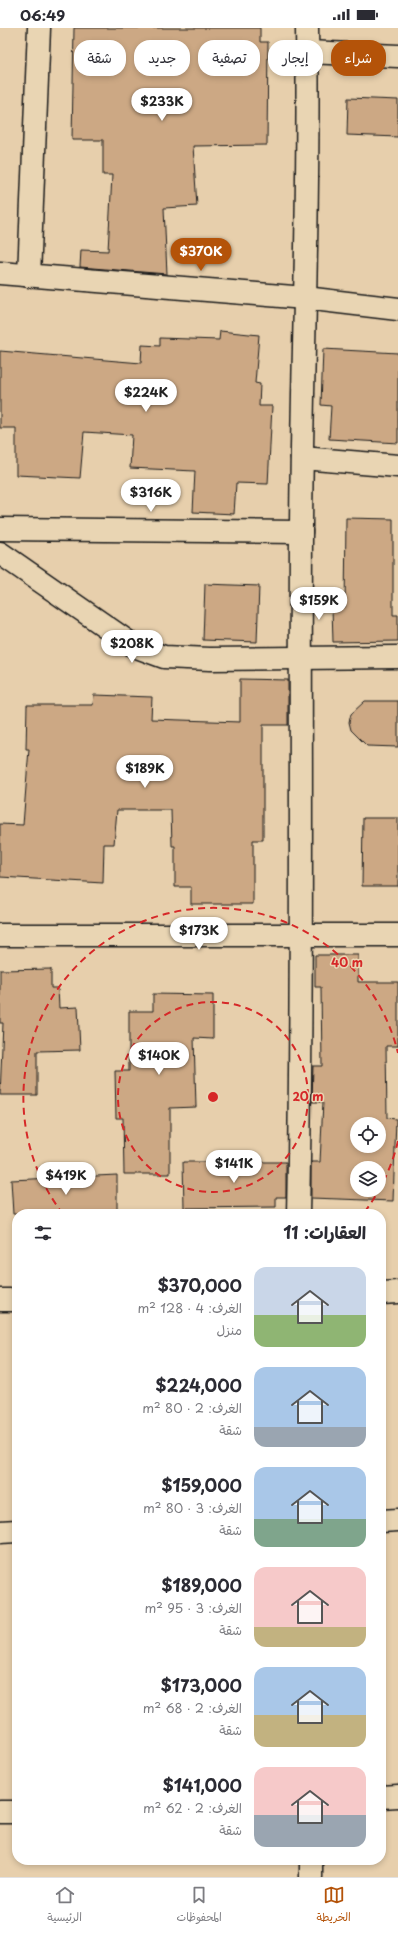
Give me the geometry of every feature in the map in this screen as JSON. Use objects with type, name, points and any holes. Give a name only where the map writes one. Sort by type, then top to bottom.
[{"type":"street","points":[[29,276],[39,28]]},
{"type":"street","points":[[307,28],[307,40]]},
{"type":"street","points":[[323,53],[398,56]]},
{"type":"street","points":[[298,1209],[301,934],[301,532],[307,76]]},
{"type":"street","points":[[0,274],[305,298],[398,309]]},
{"type":"street","points":[[302,458],[398,466]]},
{"type":"street","points":[[0,529],[301,532]]},
{"type":"street","points":[[0,553],[134,646],[164,657],[210,659],[398,656]]},
{"type":"street","points":[[0,935],[398,935]]},
{"type":"street","points":[[386,1293],[398,1292]]},
{"type":"street","points":[[0,1300],[12,1300]]},
{"type":"street","points":[[386,1521],[398,1520]]},
{"type":"street","points":[[0,1532],[12,1531]]},
{"type":"street","points":[[386,1797],[398,1796]]},
{"type":"street","points":[[0,1812],[12,1812]]},
{"type":"street","points":[[311,1865],[311,1877]]},
{"type":"building","points":[[74,28],[260,28],[260,40],[198,40],[198,76],[260,76],[260,42],[268,42],[267,145],[193,146],[197,206],[164,208],[167,274],[80,267],[81,250],[108,251],[112,175],[103,175],[103,140],[72,140]]},
{"type":"building","points":[[348,98],[398,100],[398,137],[347,135]]},
{"type":"building","points":[[220,331],[259,335],[255,383],[260,384],[259,406],[272,406],[268,484],[236,483],[234,514],[193,512],[195,471],[130,468],[132,435],[84,432],[80,478],[16,475],[16,428],[0,428],[0,351],[141,363],[142,345],[160,346],[160,338],[219,340]]},
{"type":"building","points":[[323,349],[398,353],[398,443],[329,439],[331,406],[321,405]]},
{"type":"building","points":[[346,518],[393,519],[393,615],[398,615],[398,641],[333,642],[332,607],[345,607]]},
{"type":"building","points":[[205,584],[259,586],[257,642],[203,640]]},
{"type":"building","points":[[240,679],[288,680],[288,725],[263,725],[263,840],[253,840],[253,904],[191,904],[191,887],[175,887],[175,846],[172,846],[171,810],[117,810],[114,844],[104,844],[103,883],[0,877],[0,824],[23,825],[29,749],[26,749],[27,705],[93,705],[94,695],[152,697],[151,719],[240,722]]},
{"type":"building","points":[[365,701],[398,701],[398,747],[367,746],[351,730],[349,722],[351,714]]},
{"type":"building","points":[[363,818],[398,818],[398,886],[362,886]]},
{"type":"building","points":[[315,955],[358,955],[358,982],[398,982],[398,1046],[386,1046],[387,1118],[396,1119],[393,1201],[311,1198],[311,1162],[320,1162],[323,1102],[312,1102],[313,1066],[322,1066],[321,987],[315,987]]},
{"type":"building","points":[[51,969],[51,988],[58,988],[59,1008],[78,1007],[80,1050],[37,1051],[37,1095],[0,1095],[3,1023],[0,1023],[0,970]]},
{"type":"building","points":[[153,994],[213,995],[213,1039],[194,1038],[196,1107],[170,1108],[170,1174],[124,1174],[123,1118],[116,1118],[115,1071],[129,1071],[129,1011],[153,1011]]},
{"type":"building","points":[[183,1162],[286,1162],[286,1197],[276,1197],[276,1207],[184,1208]]},
{"type":"building","points":[[117,1175],[117,1209],[13,1209],[11,1180]]}]
